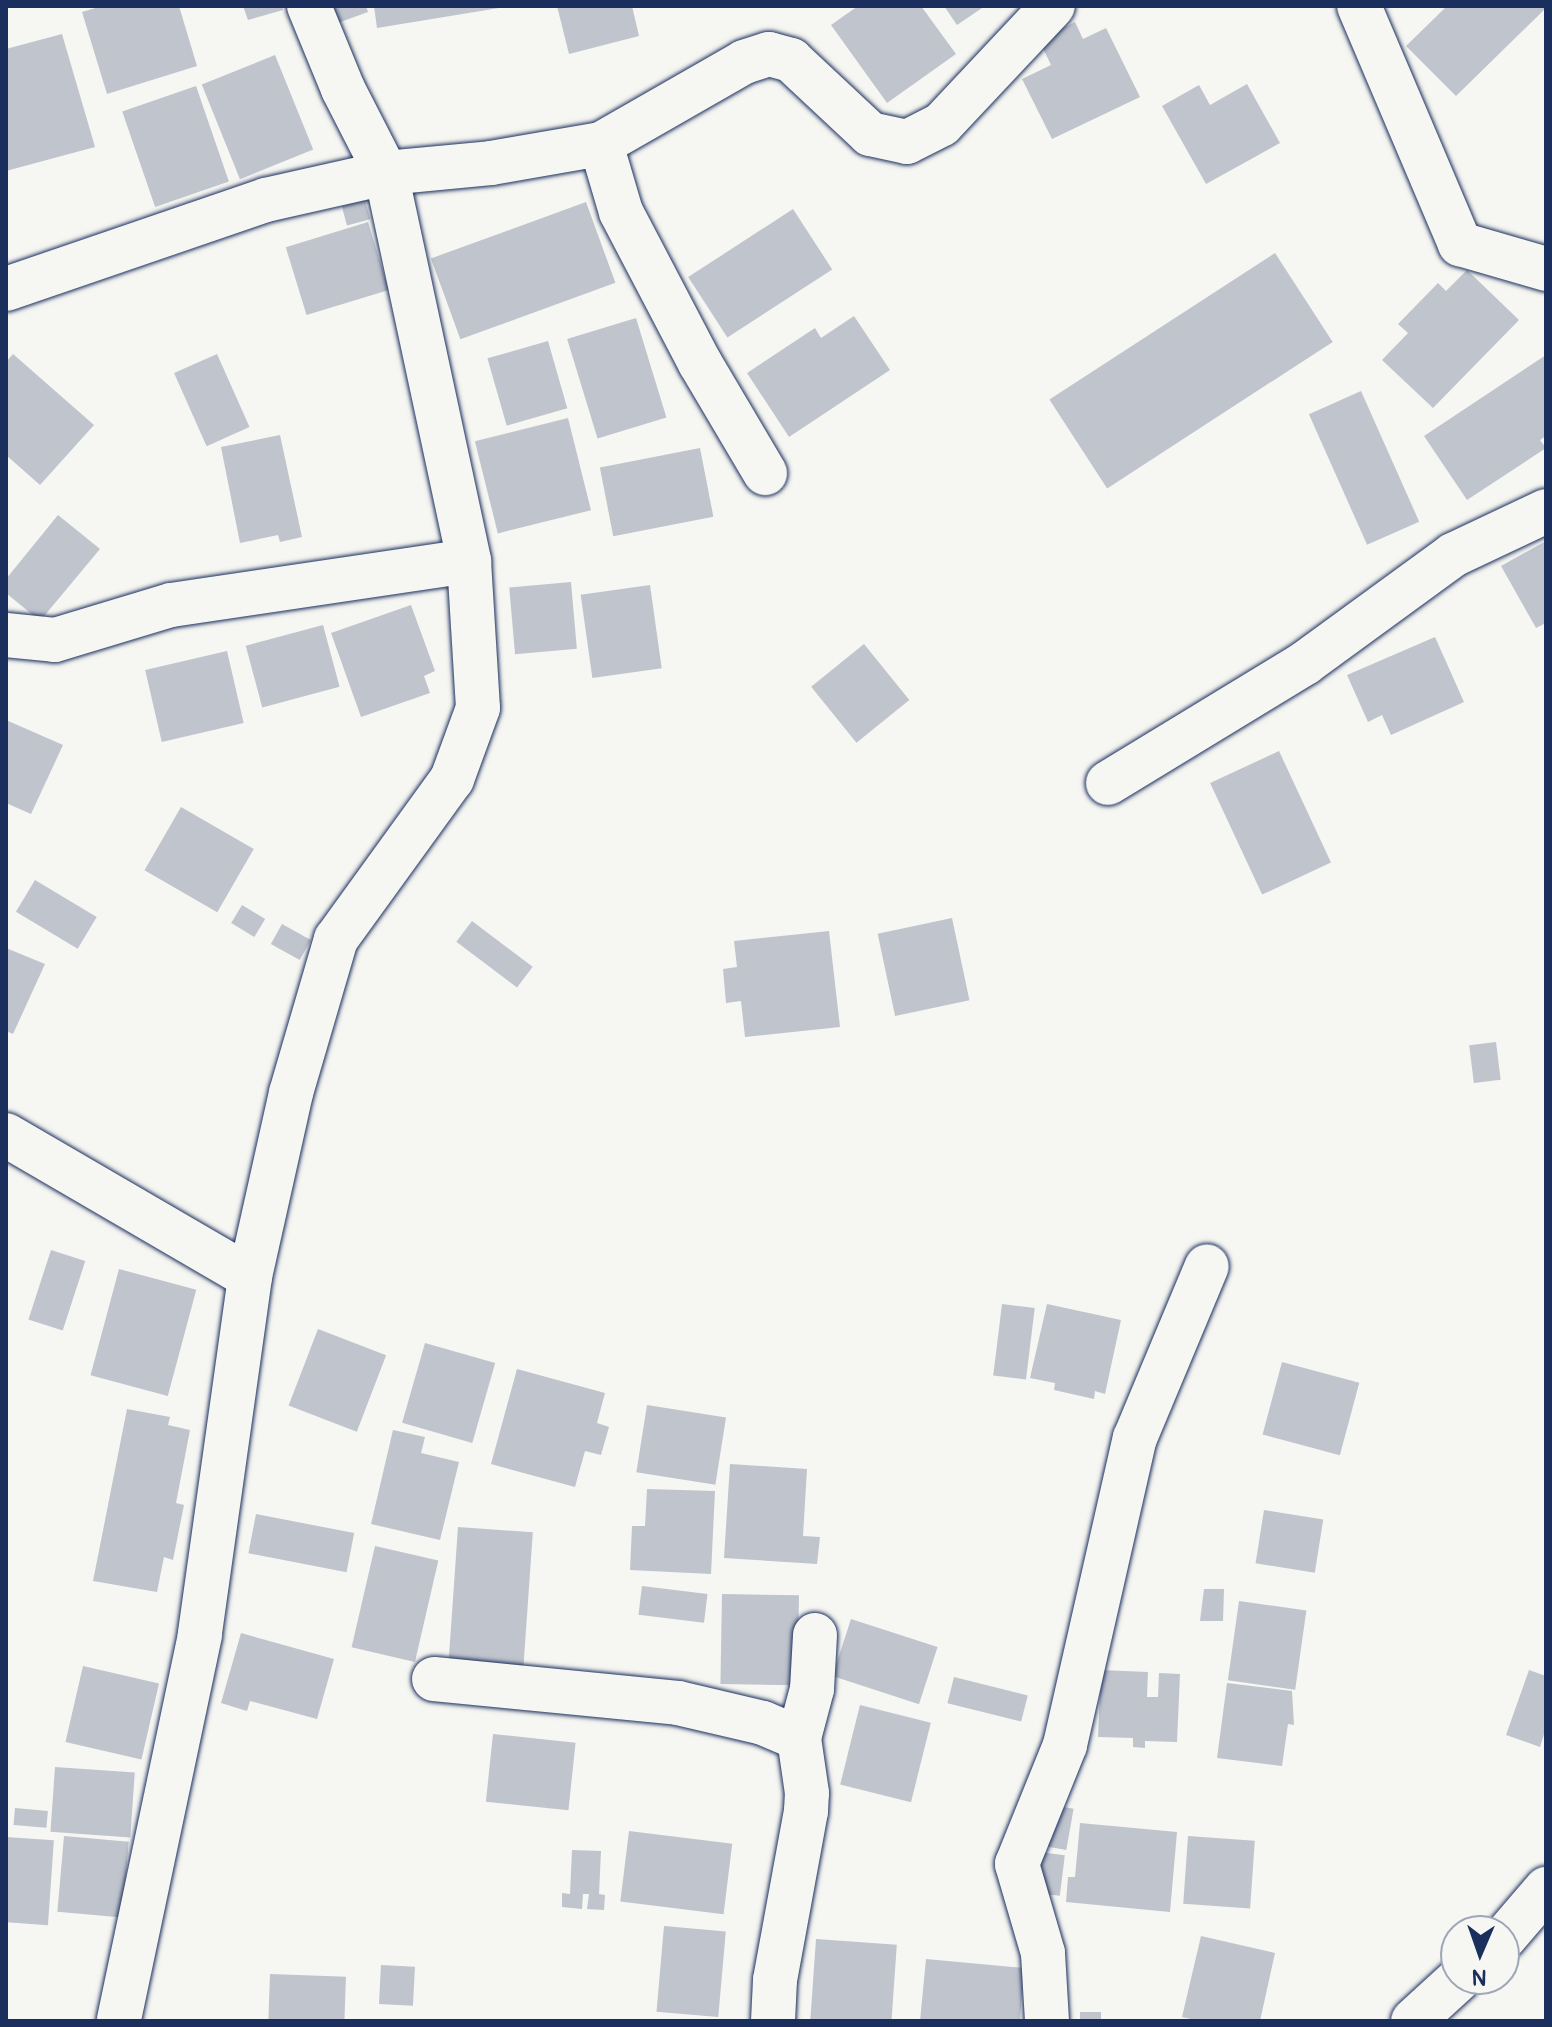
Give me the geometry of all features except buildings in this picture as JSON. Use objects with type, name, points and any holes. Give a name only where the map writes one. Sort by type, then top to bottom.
[{"type":"street","points":[[119,2021],[200,1635],[250,1277],[291,1093],[336,939],[452,779],[478,708],[469,561],[386,173],[343,89],[309,6]]},
{"type":"street","points":[[6,289],[266,200],[386,173],[491,163],[601,144],[744,62],[769,54],[791,60],[870,134],[907,142],[942,124],[1053,6]]},
{"type":"street","points":[[1359,6],[1460,244],[1546,269]]},
{"type":"street","points":[[601,144],[621,212],[700,363],[765,473]]},
{"type":"street","points":[[1108,783],[1305,663],[1453,555],[1546,511]]},
{"type":"street","points":[[6,635],[55,640],[171,605],[469,561]]},
{"type":"street","points":[[6,1135],[250,1277]]},
{"type":"street","points":[[1047,2021],[1043,1953],[1017,1864],[1065,1745],[1135,1438],[1207,1266]]},
{"type":"street","points":[[773,2021],[775,1980],[806,1811],[807,1793],[799,1738],[812,1689],[815,1635]]},
{"type":"street","points":[[434,1679],[678,1703],[763,1723],[799,1738]]},
{"type":"street","points":[[1520,1919],[1546,1889]]},
{"type":"street","points":[[1413,2021],[1441,1995]]}]
